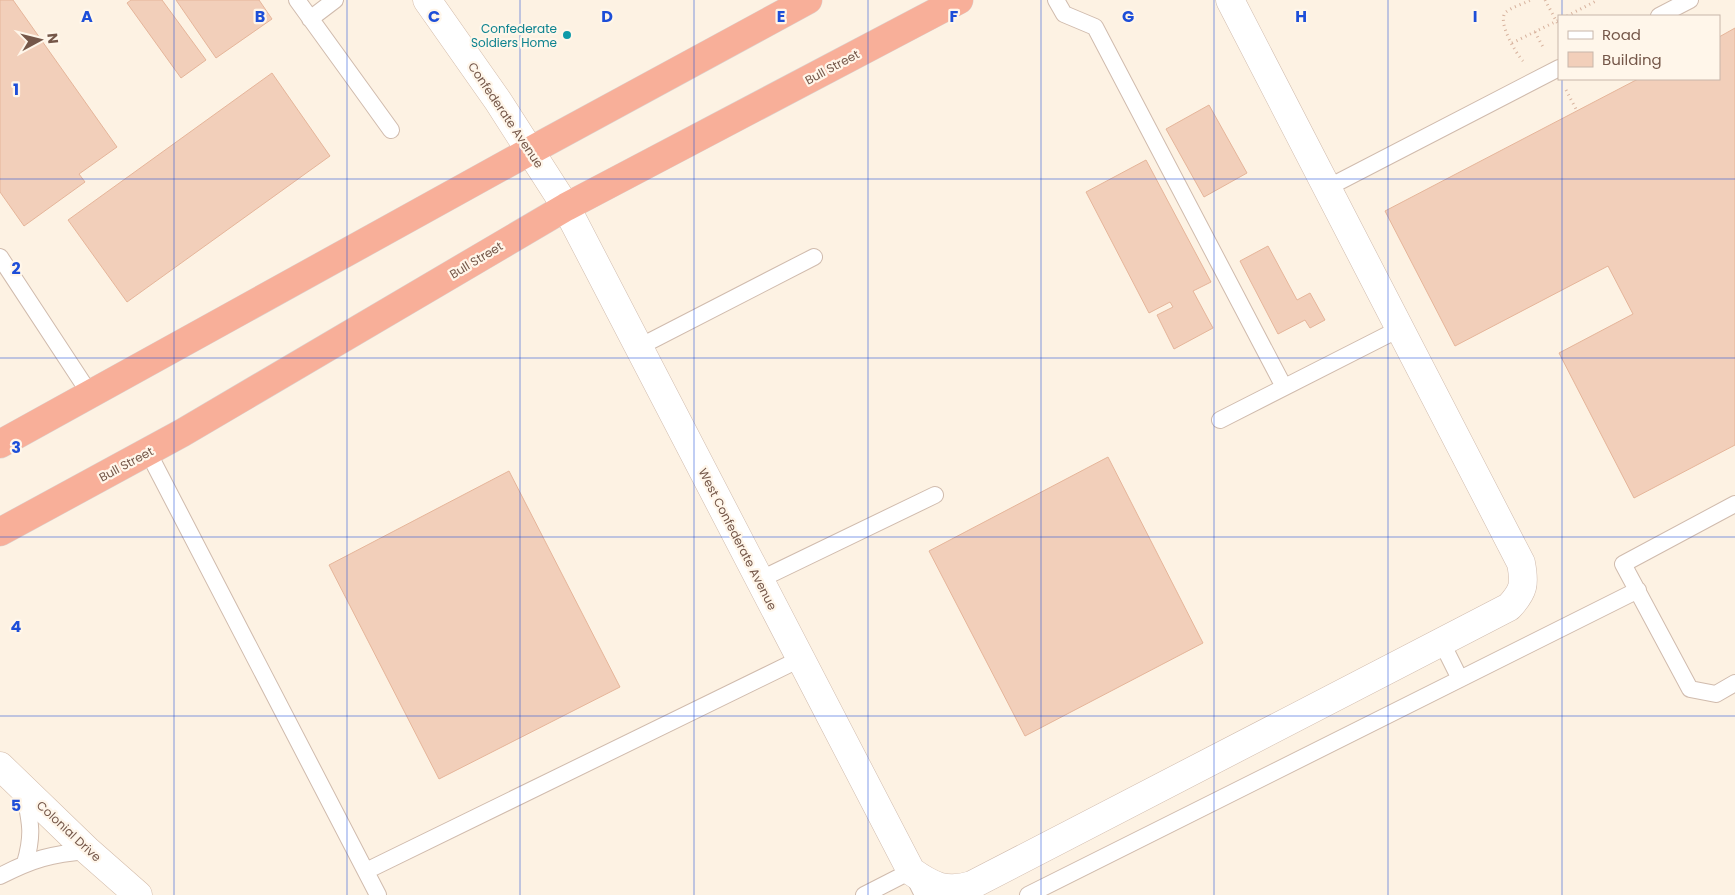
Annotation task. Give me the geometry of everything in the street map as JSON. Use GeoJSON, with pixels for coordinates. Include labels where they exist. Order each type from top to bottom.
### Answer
{"type":"FeatureCollection","features":[{"type":"Feature","properties":{"kind":"highway"},"geometry":{"type":"LineString","coordinates":[[0,444],[530,151],[808,0]]}},
{"type":"Feature","properties":{"kind":"highway","name":"Bull Street"},"geometry":{"type":"LineString","coordinates":[[0,532],[148,452],[566,207],[959,0]]}},
{"type":"Feature","properties":{"kind":"street","name":"Confederate Avenue"},"geometry":{"type":"LineString","coordinates":[[427,0],[498,102],[566,207]]}},
{"type":"Feature","properties":{"kind":"street"},"geometry":{"type":"LineString","coordinates":[[911,871],[935,886],[942,893],[972,885],[1508,607],[1519,596],[1524,580],[1520,563],[1230,0]]}},
{"type":"Feature","properties":{"kind":"street","name":"West Confederate Avenue"},"geometry":{"type":"LineString","coordinates":[[566,207],[911,871]]}},
{"type":"Feature","properties":{"kind":"street","name":"Colonial Drive"},"geometry":{"type":"LineString","coordinates":[[0,766],[88,851],[138,895]]}},
{"type":"Feature","properties":{"kind":"lane"},"geometry":{"type":"LineString","coordinates":[[297,0],[391,130]]}},
{"type":"Feature","properties":{"kind":"lane"},"geometry":{"type":"LineString","coordinates":[[310,19],[335,0]]}},
{"type":"Feature","properties":{"kind":"lane"},"geometry":{"type":"LineString","coordinates":[[1056,0],[1064,14],[1095,26],[1284,387]]}},
{"type":"Feature","properties":{"kind":"lane"},"geometry":{"type":"LineString","coordinates":[[1661,15],[1690,0]]}},
{"type":"Feature","properties":{"kind":"lane"},"geometry":{"type":"LineString","coordinates":[[1327,188],[1558,69]]}},
{"type":"Feature","properties":{"kind":"lane"},"geometry":{"type":"LineString","coordinates":[[0,257],[90,394]]}},
{"type":"Feature","properties":{"kind":"lane"},"geometry":{"type":"LineString","coordinates":[[638,347],[814,257]]}},
{"type":"Feature","properties":{"kind":"lane"},"geometry":{"type":"LineString","coordinates":[[1220,420],[1400,329]]}},
{"type":"Feature","properties":{"kind":"lane"},"geometry":{"type":"LineString","coordinates":[[148,452],[378,895]]}},
{"type":"Feature","properties":{"kind":"lane"},"geometry":{"type":"LineString","coordinates":[[759,580],[935,495]]}},
{"type":"Feature","properties":{"kind":"lane"},"geometry":{"type":"LineString","coordinates":[[1735,504],[1623,564],[1690,689],[1716,694],[1735,683]]}},
{"type":"Feature","properties":{"kind":"lane"},"geometry":{"type":"LineString","coordinates":[[1028,895],[1638,590]]}},
{"type":"Feature","properties":{"kind":"lane"},"geometry":{"type":"LineString","coordinates":[[1441,642],[1460,679]]}},
{"type":"Feature","properties":{"kind":"lane"},"geometry":{"type":"LineString","coordinates":[[366,871],[800,659]]}},
{"type":"Feature","properties":{"kind":"lane"},"geometry":{"type":"LineString","coordinates":[[23,788],[31,833],[25,863]]}},
{"type":"Feature","properties":{"kind":"lane"},"geometry":{"type":"LineString","coordinates":[[0,876],[44,856],[88,851]]}},
{"type":"Feature","properties":{"kind":"lane"},"geometry":{"type":"LineString","coordinates":[[864,895],[911,871]]}},
{"type":"Feature","properties":{"kind":"path"},"geometry":{"type":"LineString","coordinates":[[1522,62],[1503,26],[1502,17],[1506,12],[1522,2],[1531,0]]}},
{"type":"Feature","properties":{"kind":"path"},"geometry":{"type":"LineString","coordinates":[[1512,43],[1558,22],[1546,0]]}},
{"type":"Feature","properties":{"kind":"path"},"geometry":{"type":"LineString","coordinates":[[1569,15],[1598,0]]}},
{"type":"Feature","properties":{"kind":"path"},"geometry":{"type":"LineString","coordinates":[[1564,87],[1577,111]]}},
{"type":"Feature","properties":{"kind":"building"},"geometry":{"type":"Polygon","coordinates":[[[0,0],[13,0],[117,147],[79,174],[85,182],[24,226],[0,192],[0,0]]]}},
{"type":"Feature","properties":{"kind":"building"},"geometry":{"type":"Polygon","coordinates":[[[131,0],[162,0],[206,60],[181,78],[127,3],[131,0]]]}},
{"type":"Feature","properties":{"kind":"building"},"geometry":{"type":"Polygon","coordinates":[[[176,0],[259,0],[272,19],[216,58],[176,0]]]}},
{"type":"Feature","properties":{"kind":"building"},"geometry":{"type":"Polygon","coordinates":[[[1735,28],[1735,445],[1634,498],[1559,353],[1633,314],[1608,266],[1455,346],[1385,211],[1636,80],[1720,80],[1720,36],[1735,28]]]}},
{"type":"Feature","properties":{"kind":"building"},"geometry":{"type":"Polygon","coordinates":[[[272,73],[330,156],[127,302],[68,220],[272,73]]]}},
{"type":"Feature","properties":{"kind":"building"},"geometry":{"type":"Polygon","coordinates":[[[1209,105],[1247,173],[1204,197],[1166,129],[1209,105]]]}},
{"type":"Feature","properties":{"kind":"building"},"geometry":{"type":"Polygon","coordinates":[[[1146,160],[1211,282],[1193,291],[1213,328],[1174,349],[1157,315],[1173,307],[1170,302],[1149,313],[1086,192],[1146,160]]]}},
{"type":"Feature","properties":{"kind":"building"},"geometry":{"type":"Polygon","coordinates":[[[1268,246],[1297,300],[1310,293],[1325,320],[1310,328],[1305,320],[1278,334],[1240,261],[1268,246]]]}},
{"type":"Feature","properties":{"kind":"building"},"geometry":{"type":"Polygon","coordinates":[[[1108,457],[1203,643],[1025,736],[929,551],[1108,457]]]}},
{"type":"Feature","properties":{"kind":"building"},"geometry":{"type":"Polygon","coordinates":[[[509,471],[620,687],[439,779],[329,565],[509,471]]]}},
{"type":"Feature","properties":{"kind":"place","name":"Confederate Soldiers Home"},"geometry":{"type":"Point","coordinates":[567,35]}}]}
